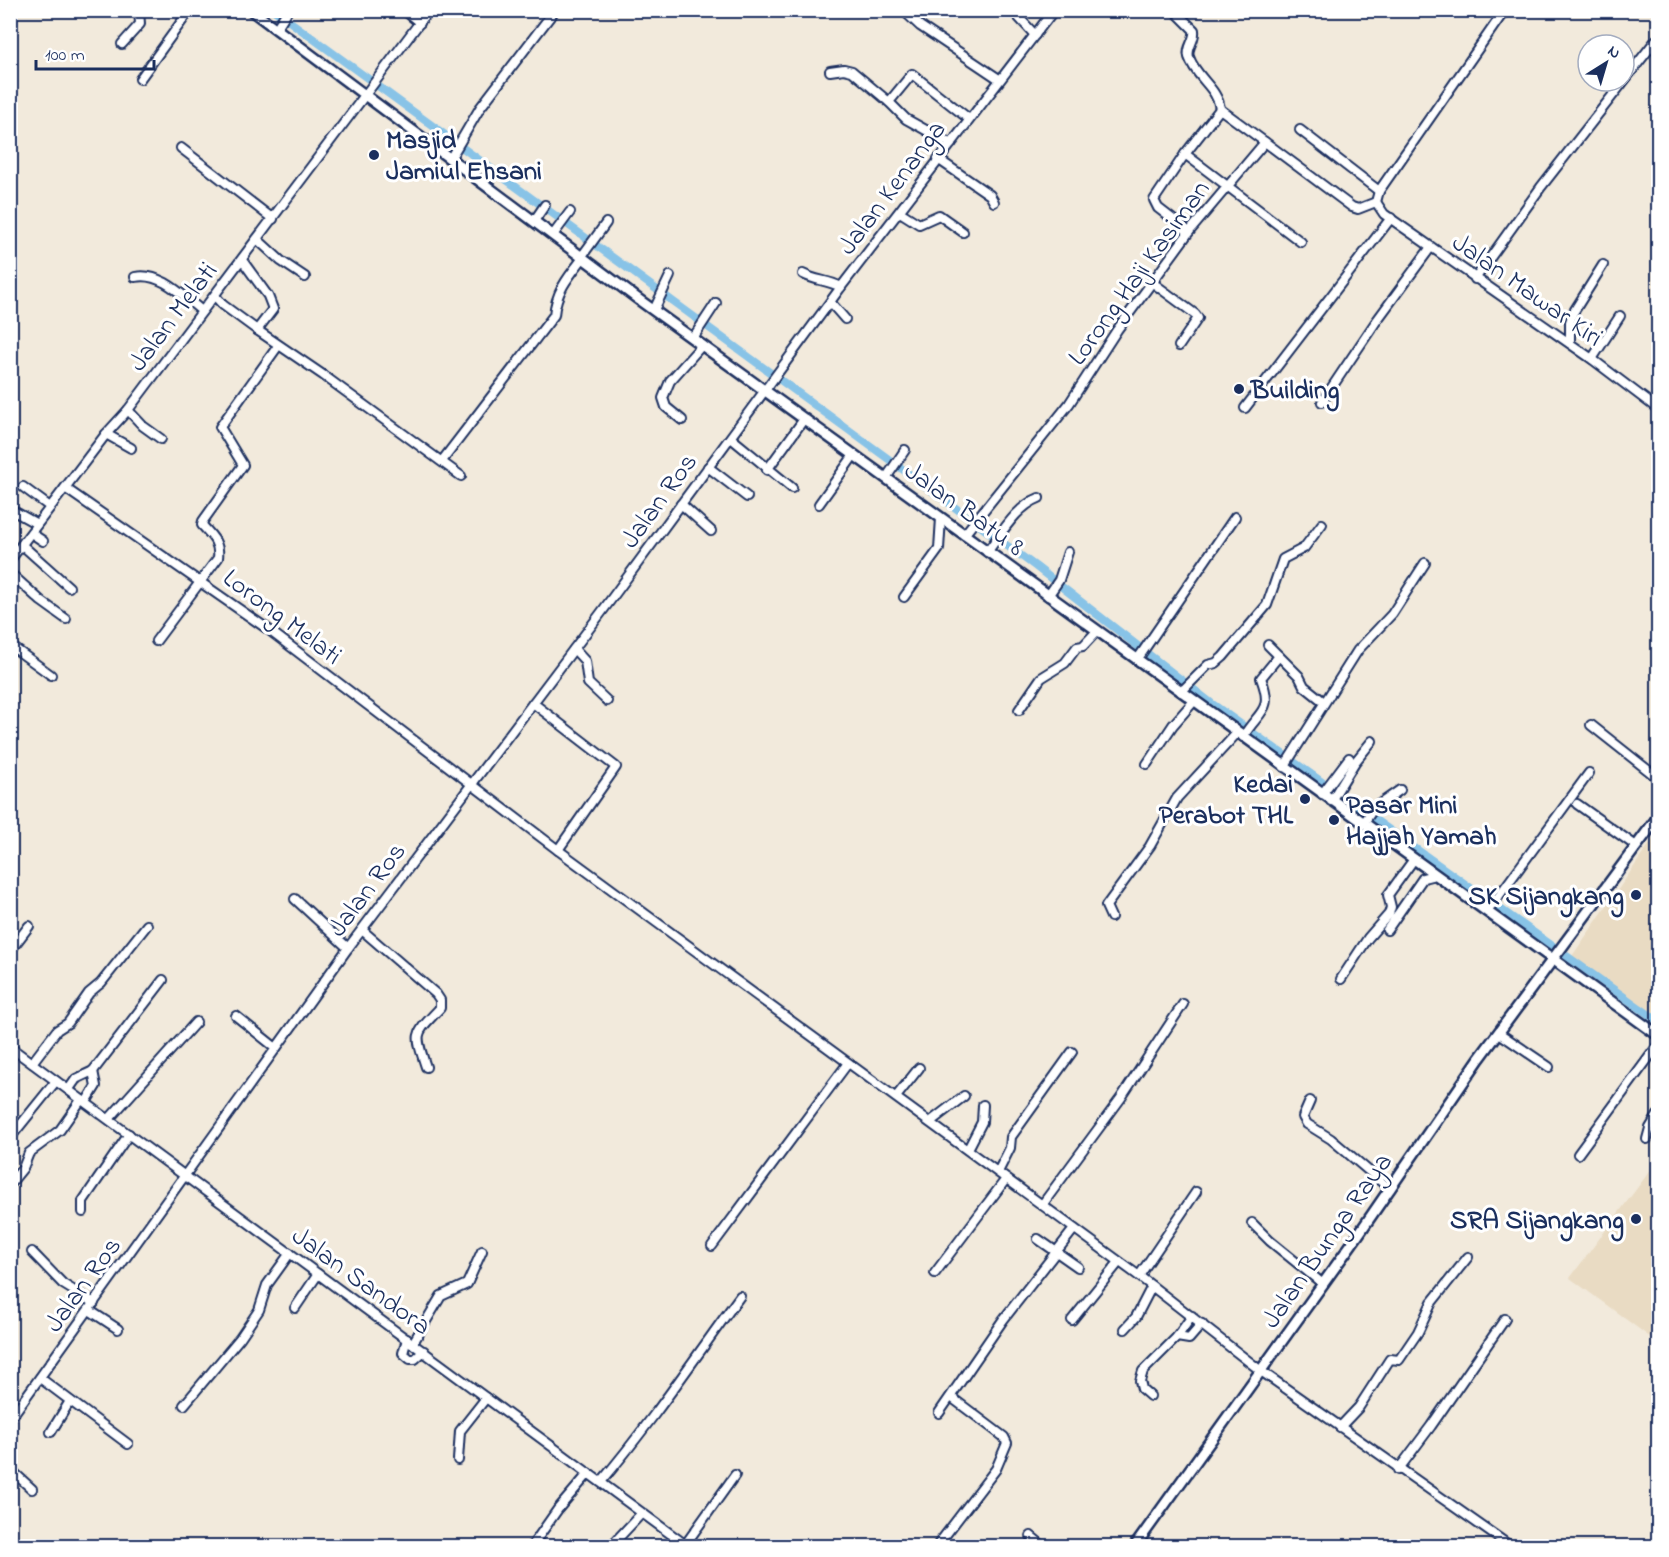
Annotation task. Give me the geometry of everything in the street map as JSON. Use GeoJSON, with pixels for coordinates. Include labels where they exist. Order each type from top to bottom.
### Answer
{"type":"FeatureCollection","features":[{"type":"Feature","properties":{"kind":"street"},"geometry":{"type":"LineString","coordinates":[[122,44],[140,24],[140,10]]}},
{"type":"Feature","properties":{"kind":"street"},"geometry":{"type":"LineString","coordinates":[[140,79],[190,10]]}},
{"type":"Feature","properties":{"kind":"street","name":"Jalan Batu 8"},"geometry":{"type":"LineString","coordinates":[[251,10],[368,93],[450,159],[534,221],[556,232],[583,257],[656,306],[695,335],[702,345],[767,388],[854,456],[889,475],[941,518],[967,531],[991,548],[1048,596],[1139,657],[1194,701],[1286,765],[1367,817],[1435,875],[1555,957],[1659,1035]]}},
{"type":"Feature","properties":{"kind":"street"},"geometry":{"type":"LineString","coordinates":[[276,29],[288,10]]}},
{"type":"Feature","properties":{"kind":"street"},"geometry":{"type":"LineString","coordinates":[[404,10],[420,23]]}},
{"type":"Feature","properties":{"kind":"street","name":"Jalan Melati"},"geometry":{"type":"LineString","coordinates":[[10,560],[215,296],[429,10]]}},
{"type":"Feature","properties":{"kind":"street"},"geometry":{"type":"LineString","coordinates":[[450,159],[480,108],[555,10]]}},
{"type":"Feature","properties":{"kind":"street"},"geometry":{"type":"LineString","coordinates":[[903,10],[920,26],[999,79]]}},
{"type":"Feature","properties":{"kind":"street"},"geometry":{"type":"LineString","coordinates":[[1012,10],[1035,35]]}},
{"type":"Feature","properties":{"kind":"street","name":"Jalan Kenanga"},"geometry":{"type":"LineString","coordinates":[[767,388],[938,159],[1054,10]]}},
{"type":"Feature","properties":{"kind":"street"},"geometry":{"type":"LineString","coordinates":[[1174,10],[1194,30],[1193,41],[1187,52],[1197,74],[1219,98],[1220,109],[1185,154],[1154,200],[1158,208],[1189,232]]}},
{"type":"Feature","properties":{"kind":"street"},"geometry":{"type":"LineString","coordinates":[[1220,109],[1352,207],[1358,209],[1376,202],[1378,191],[1474,51],[1505,10]]}},
{"type":"Feature","properties":{"kind":"street"},"geometry":{"type":"LineString","coordinates":[[1475,279],[1541,187],[1656,40]]}},
{"type":"Feature","properties":{"kind":"street"},"geometry":{"type":"LineString","coordinates":[[830,71],[844,69],[852,71],[906,119],[951,144]]}},
{"type":"Feature","properties":{"kind":"street"},"geometry":{"type":"LineString","coordinates":[[889,102],[912,74],[969,119]]}},
{"type":"Feature","properties":{"kind":"street"},"geometry":{"type":"LineString","coordinates":[[1300,130],[1378,191]]}},
{"type":"Feature","properties":{"kind":"street","name":"Lorong Haji Kasiman"},"geometry":{"type":"LineString","coordinates":[[967,531],[1069,404],[1117,330],[1189,232],[1226,185],[1265,142]]}},
{"type":"Feature","properties":{"kind":"street"},"geometry":{"type":"LineString","coordinates":[[181,148],[273,219]]}},
{"type":"Feature","properties":{"kind":"street"},"geometry":{"type":"LineString","coordinates":[[1185,154],[1300,242]]}},
{"type":"Feature","properties":{"kind":"street"},"geometry":{"type":"LineString","coordinates":[[938,159],[990,195],[994,202]]}},
{"type":"Feature","properties":{"kind":"street","name":"Jalan Mawar Kiri"},"geometry":{"type":"LineString","coordinates":[[1376,202],[1391,219],[1570,343],[1659,409]]}},
{"type":"Feature","properties":{"kind":"street"},"geometry":{"type":"LineString","coordinates":[[534,221],[543,208]]}},
{"type":"Feature","properties":{"kind":"street"},"geometry":{"type":"LineString","coordinates":[[556,232],[570,212]]}},
{"type":"Feature","properties":{"kind":"street"},"geometry":{"type":"LineString","coordinates":[[900,212],[919,224],[939,215],[963,232]]}},
{"type":"Feature","properties":{"kind":"street"},"geometry":{"type":"LineString","coordinates":[[1245,408],[1391,219]]}},
{"type":"Feature","properties":{"kind":"street"},"geometry":{"type":"LineString","coordinates":[[442,461],[554,315],[555,300],[560,289],[606,223]]}},
{"type":"Feature","properties":{"kind":"street"},"geometry":{"type":"LineString","coordinates":[[257,239],[281,261],[305,277]]}},
{"type":"Feature","properties":{"kind":"street"},"geometry":{"type":"LineString","coordinates":[[1322,402],[1375,323],[1431,248]]}},
{"type":"Feature","properties":{"kind":"street"},"geometry":{"type":"LineString","coordinates":[[242,260],[272,304],[273,313],[257,330]]}},
{"type":"Feature","properties":{"kind":"street"},"geometry":{"type":"LineString","coordinates":[[1570,343],[1570,322],[1603,265]]}},
{"type":"Feature","properties":{"kind":"street"},"geometry":{"type":"LineString","coordinates":[[803,274],[812,279],[829,280],[841,287]]}},
{"type":"Feature","properties":{"kind":"street"},"geometry":{"type":"LineString","coordinates":[[135,278],[148,275],[160,280],[202,311]]}},
{"type":"Feature","properties":{"kind":"street"},"geometry":{"type":"LineString","coordinates":[[656,306],[670,276]]}},
{"type":"Feature","properties":{"kind":"street"},"geometry":{"type":"LineString","coordinates":[[1153,282],[1198,318],[1179,346]]}},
{"type":"Feature","properties":{"kind":"street"},"geometry":{"type":"LineString","coordinates":[[215,296],[223,306],[278,346],[324,375],[461,476]]}},
{"type":"Feature","properties":{"kind":"street"},"geometry":{"type":"LineString","coordinates":[[695,335],[716,303]]}},
{"type":"Feature","properties":{"kind":"street"},"geometry":{"type":"LineString","coordinates":[[831,303],[845,319]]}},
{"type":"Feature","properties":{"kind":"street"},"geometry":{"type":"LineString","coordinates":[[1592,359],[1620,316]]}},
{"type":"Feature","properties":{"kind":"street"},"geometry":{"type":"LineString","coordinates":[[682,420],[666,407],[663,398],[670,381],[702,345]]}},
{"type":"Feature","properties":{"kind":"street"},"geometry":{"type":"LineString","coordinates":[[156,641],[218,558],[219,548],[214,538],[202,525],[243,465],[220,427],[278,346]]}},
{"type":"Feature","properties":{"kind":"street","name":"Jalan Ros"},"geometry":{"type":"LineString","coordinates":[[10,1419],[348,948],[574,649],[767,388]]}},
{"type":"Feature","properties":{"kind":"street"},"geometry":{"type":"LineString","coordinates":[[128,410],[142,426],[161,439]]}},
{"type":"Feature","properties":{"kind":"street"},"geometry":{"type":"LineString","coordinates":[[767,470],[804,419]]}},
{"type":"Feature","properties":{"kind":"street"},"geometry":{"type":"LineString","coordinates":[[106,434],[131,448]]}},
{"type":"Feature","properties":{"kind":"street"},"geometry":{"type":"LineString","coordinates":[[731,438],[767,470],[792,488]]}},
{"type":"Feature","properties":{"kind":"street"},"geometry":{"type":"LineString","coordinates":[[889,475],[905,450]]}},
{"type":"Feature","properties":{"kind":"street"},"geometry":{"type":"LineString","coordinates":[[819,504],[854,456]]}},
{"type":"Feature","properties":{"kind":"street"},"geometry":{"type":"LineString","coordinates":[[708,467],[747,497]]}},
{"type":"Feature","properties":{"kind":"street"},"geometry":{"type":"LineString","coordinates":[[23,487],[50,507]]}},
{"type":"Feature","properties":{"kind":"street","name":"Lorong Melati"},"geometry":{"type":"LineString","coordinates":[[65,488],[200,580],[558,849],[1139,1276],[1261,1371],[1398,1470],[1510,1546]]}},
{"type":"Feature","properties":{"kind":"street"},"geometry":{"type":"LineString","coordinates":[[991,548],[1028,502],[1039,498]]}},
{"type":"Feature","properties":{"kind":"street"},"geometry":{"type":"LineString","coordinates":[[681,504],[711,531]]}},
{"type":"Feature","properties":{"kind":"street"},"geometry":{"type":"LineString","coordinates":[[10,509],[37,524]]}},
{"type":"Feature","properties":{"kind":"street"},"geometry":{"type":"LineString","coordinates":[[1139,657],[1235,517]]}},
{"type":"Feature","properties":{"kind":"street"},"geometry":{"type":"LineString","coordinates":[[904,597],[939,549],[941,518]]}},
{"type":"Feature","properties":{"kind":"street"},"geometry":{"type":"LineString","coordinates":[[1183,691],[1208,665],[1216,663],[1223,657],[1267,605],[1283,558],[1304,548],[1322,524]]}},
{"type":"Feature","properties":{"kind":"street"},"geometry":{"type":"LineString","coordinates":[[31,533],[43,541]]}},
{"type":"Feature","properties":{"kind":"street"},"geometry":{"type":"LineString","coordinates":[[22,544],[69,587]]}},
{"type":"Feature","properties":{"kind":"street"},"geometry":{"type":"LineString","coordinates":[[1048,596],[1057,584],[1068,552]]}},
{"type":"Feature","properties":{"kind":"street"},"geometry":{"type":"LineString","coordinates":[[1286,765],[1358,650],[1392,614],[1425,563]]}},
{"type":"Feature","properties":{"kind":"street"},"geometry":{"type":"LineString","coordinates":[[10,573],[41,601],[66,619]]}},
{"type":"Feature","properties":{"kind":"street"},"geometry":{"type":"LineString","coordinates":[[1019,710],[1041,678],[1065,663],[1077,647],[1083,646],[1097,631]]}},
{"type":"Feature","properties":{"kind":"street"},"geometry":{"type":"LineString","coordinates":[[10,645],[51,675]]}},
{"type":"Feature","properties":{"kind":"street"},"geometry":{"type":"LineString","coordinates":[[1268,645],[1299,676],[1304,686],[1324,702]]}},
{"type":"Feature","properties":{"kind":"street"},"geometry":{"type":"LineString","coordinates":[[574,649],[585,661],[588,683],[607,701]]}},
{"type":"Feature","properties":{"kind":"street"},"geometry":{"type":"LineString","coordinates":[[1111,916],[1106,906],[1150,846],[1171,807],[1208,762],[1253,724],[1266,707],[1267,695],[1261,678],[1279,656]]}},
{"type":"Feature","properties":{"kind":"street"},"geometry":{"type":"LineString","coordinates":[[1147,764],[1173,725],[1194,701]]}},
{"type":"Feature","properties":{"kind":"street"},"geometry":{"type":"LineString","coordinates":[[533,703],[616,767],[558,849]]}},
{"type":"Feature","properties":{"kind":"street"},"geometry":{"type":"LineString","coordinates":[[1591,725],[1659,778]]}},
{"type":"Feature","properties":{"kind":"street"},"geometry":{"type":"LineString","coordinates":[[1326,789],[1349,758],[1372,741]]}},
{"type":"Feature","properties":{"kind":"street"},"geometry":{"type":"LineString","coordinates":[[1334,795],[1349,758]]}},
{"type":"Feature","properties":{"kind":"street"},"geometry":{"type":"LineString","coordinates":[[1487,912],[1589,773]]}},
{"type":"Feature","properties":{"kind":"street"},"geometry":{"type":"LineString","coordinates":[[1367,817],[1400,790]]}},
{"type":"Feature","properties":{"kind":"street"},"geometry":{"type":"LineString","coordinates":[[1577,804],[1636,846]]}},
{"type":"Feature","properties":{"kind":"street","name":"Jalan Bunga Raya"},"geometry":{"type":"LineString","coordinates":[[1135,1546],[1499,1033],[1659,817]]}},
{"type":"Feature","properties":{"kind":"street"},"geometry":{"type":"LineString","coordinates":[[1341,980],[1368,938],[1389,914],[1392,907],[1388,895],[1414,859]]}},
{"type":"Feature","properties":{"kind":"street"},"geometry":{"type":"LineString","coordinates":[[1387,930],[1423,878],[1435,875]]}},
{"type":"Feature","properties":{"kind":"street"},"geometry":{"type":"LineString","coordinates":[[295,899],[348,948]]}},
{"type":"Feature","properties":{"kind":"street"},"geometry":{"type":"LineString","coordinates":[[32,1063],[57,1030],[68,1023],[89,993],[101,982],[147,925]]}},
{"type":"Feature","properties":{"kind":"street"},"geometry":{"type":"LineString","coordinates":[[10,951],[30,926]]}},
{"type":"Feature","properties":{"kind":"street"},"geometry":{"type":"LineString","coordinates":[[362,930],[440,1000],[440,1008],[418,1032],[417,1040],[426,1067]]}},
{"type":"Feature","properties":{"kind":"street"},"geometry":{"type":"LineString","coordinates":[[69,1089],[76,1079],[93,1071],[163,980]]}},
{"type":"Feature","properties":{"kind":"street"},"geometry":{"type":"LineString","coordinates":[[1042,1205],[1121,1098],[1183,1004]]}},
{"type":"Feature","properties":{"kind":"street"},"geometry":{"type":"LineString","coordinates":[[236,1016],[276,1048]]}},
{"type":"Feature","properties":{"kind":"street"},"geometry":{"type":"LineString","coordinates":[[109,1119],[196,1022]]}},
{"type":"Feature","properties":{"kind":"street"},"geometry":{"type":"LineString","coordinates":[[1499,1033],[1549,1067]]}},
{"type":"Feature","properties":{"kind":"street"},"geometry":{"type":"LineString","coordinates":[[1578,1154],[1659,1045]]}},
{"type":"Feature","properties":{"kind":"street","name":"Jalan Sandora"},"geometry":{"type":"LineString","coordinates":[[10,1047],[686,1546]]}},
{"type":"Feature","properties":{"kind":"street"},"geometry":{"type":"LineString","coordinates":[[998,1172],[1010,1148],[1011,1137],[1072,1052]]}},
{"type":"Feature","properties":{"kind":"street"},"geometry":{"type":"LineString","coordinates":[[712,1246],[848,1063]]}},
{"type":"Feature","properties":{"kind":"street"},"geometry":{"type":"LineString","coordinates":[[896,1097],[919,1068]]}},
{"type":"Feature","properties":{"kind":"street"},"geometry":{"type":"LineString","coordinates":[[10,1184],[23,1168],[29,1153],[60,1130],[96,1086],[93,1071]]}},
{"type":"Feature","properties":{"kind":"street"},"geometry":{"type":"LineString","coordinates":[[10,1138],[56,1081]]}},
{"type":"Feature","properties":{"kind":"street"},"geometry":{"type":"LineString","coordinates":[[930,1122],[964,1096]]}},
{"type":"Feature","properties":{"kind":"street"},"geometry":{"type":"LineString","coordinates":[[1311,1101],[1303,1117],[1306,1124],[1331,1139],[1390,1189]]}},
{"type":"Feature","properties":{"kind":"street"},"geometry":{"type":"LineString","coordinates":[[968,1149],[982,1122],[983,1105]]}},
{"type":"Feature","properties":{"kind":"street"},"geometry":{"type":"LineString","coordinates":[[1647,1139],[1650,1128],[1659,1115]]}},
{"type":"Feature","properties":{"kind":"street"},"geometry":{"type":"LineString","coordinates":[[83,1212],[83,1201],[129,1134]]}},
{"type":"Feature","properties":{"kind":"street"},"geometry":{"type":"LineString","coordinates":[[935,1273],[1006,1179]]}},
{"type":"Feature","properties":{"kind":"street"},"geometry":{"type":"LineString","coordinates":[[1139,1276],[1196,1192]]}},
{"type":"Feature","properties":{"kind":"street"},"geometry":{"type":"LineString","coordinates":[[1252,1223],[1270,1241],[1323,1284]]}},
{"type":"Feature","properties":{"kind":"street"},"geometry":{"type":"LineString","coordinates":[[939,1413],[1004,1320],[1074,1229]]}},
{"type":"Feature","properties":{"kind":"street"},"geometry":{"type":"LineString","coordinates":[[1038,1239],[1078,1267]]}},
{"type":"Feature","properties":{"kind":"street"},"geometry":{"type":"LineString","coordinates":[[424,1351],[415,1359],[403,1353],[441,1296],[467,1284],[482,1251]]}},
{"type":"Feature","properties":{"kind":"street"},"geometry":{"type":"LineString","coordinates":[[32,1252],[63,1284],[118,1329]]}},
{"type":"Feature","properties":{"kind":"street"},"geometry":{"type":"LineString","coordinates":[[184,1405],[240,1338],[259,1310],[267,1285],[290,1253]]}},
{"type":"Feature","properties":{"kind":"street"},"geometry":{"type":"LineString","coordinates":[[1340,1427],[1359,1407],[1390,1359],[1399,1360],[1418,1332],[1432,1302],[1468,1257]]}},
{"type":"Feature","properties":{"kind":"street"},"geometry":{"type":"LineString","coordinates":[[1072,1320],[1119,1262]]}},
{"type":"Feature","properties":{"kind":"street"},"geometry":{"type":"LineString","coordinates":[[295,1308],[318,1274]]}},
{"type":"Feature","properties":{"kind":"street"},"geometry":{"type":"LineString","coordinates":[[1125,1329],[1136,1317],[1152,1286]]}},
{"type":"Feature","properties":{"kind":"street"},"geometry":{"type":"LineString","coordinates":[[601,1482],[645,1431],[677,1380],[740,1296]]}},
{"type":"Feature","properties":{"kind":"street"},"geometry":{"type":"LineString","coordinates":[[1150,1396],[1142,1389],[1140,1381],[1143,1371],[1177,1337],[1192,1316]]}},
{"type":"Feature","properties":{"kind":"street"},"geometry":{"type":"LineString","coordinates":[[1398,1470],[1505,1319]]}},
{"type":"Feature","properties":{"kind":"street"},"geometry":{"type":"LineString","coordinates":[[1177,1337],[1189,1339],[1202,1324]]}},
{"type":"Feature","properties":{"kind":"street"},"geometry":{"type":"LineString","coordinates":[[40,1378],[128,1444]]}},
{"type":"Feature","properties":{"kind":"street"},"geometry":{"type":"LineString","coordinates":[[937,1546],[996,1470],[1007,1443],[1004,1437],[951,1397]]}},
{"type":"Feature","properties":{"kind":"street"},"geometry":{"type":"LineString","coordinates":[[458,1460],[460,1431],[486,1398]]}},
{"type":"Feature","properties":{"kind":"street"},"geometry":{"type":"LineString","coordinates":[[51,1432],[70,1401]]}},
{"type":"Feature","properties":{"kind":"street"},"geometry":{"type":"LineString","coordinates":[[10,1469],[32,1489]]}},
{"type":"Feature","properties":{"kind":"street"},"geometry":{"type":"LineString","coordinates":[[532,1546],[558,1509],[588,1474]]}},
{"type":"Feature","properties":{"kind":"street"},"geometry":{"type":"LineString","coordinates":[[686,1546],[735,1476]]}},
{"type":"Feature","properties":{"kind":"street"},"geometry":{"type":"LineString","coordinates":[[611,1546],[641,1514]]}},
{"type":"Feature","properties":{"kind":"street"},"geometry":{"type":"LineString","coordinates":[[1031,1536],[1043,1546]]}},
{"type":"Feature","properties":{"kind":"street"},"geometry":{"type":"LineString","coordinates":[[668,1546],[677,1539]]}},
{"type":"Feature","properties":{"kind":"shaded area","name":"SK Sijangkang"},"geometry":{"type":"Polygon","coordinates":[[[1658,832],[1658,1020],[1570,959],[1658,832]]]}},
{"type":"Feature","properties":{"kind":"shaded area","name":"SRA Sijangkang"},"geometry":{"type":"Polygon","coordinates":[[[1658,1160],[1658,1343],[1570,1278],[1658,1160]]]}},
{"type":"Feature","properties":{"kind":"waterway"},"geometry":{"type":"LineString","coordinates":[[274,10],[1035,566],[1211,703],[1658,1021]]}},
{"type":"Feature","properties":{"kind":"place","name":"Masjid Jamiul Ehsani"},"geometry":{"type":"Point","coordinates":[374,155]}},
{"type":"Feature","properties":{"kind":"place","name":"Building"},"geometry":{"type":"Point","coordinates":[1239,389]}},
{"type":"Feature","properties":{"kind":"place","name":"Kedai Perabot THL"},"geometry":{"type":"Point","coordinates":[1305,799]}},
{"type":"Feature","properties":{"kind":"place","name":"Pasar Mini Hajjah Yamah"},"geometry":{"type":"Point","coordinates":[1334,820]}},
{"type":"Feature","properties":{"kind":"place","name":"SK Sijangkang"},"geometry":{"type":"Point","coordinates":[1636,895]}},
{"type":"Feature","properties":{"kind":"place","name":"SRA Sijangkang"},"geometry":{"type":"Point","coordinates":[1636,1219]}}]}
